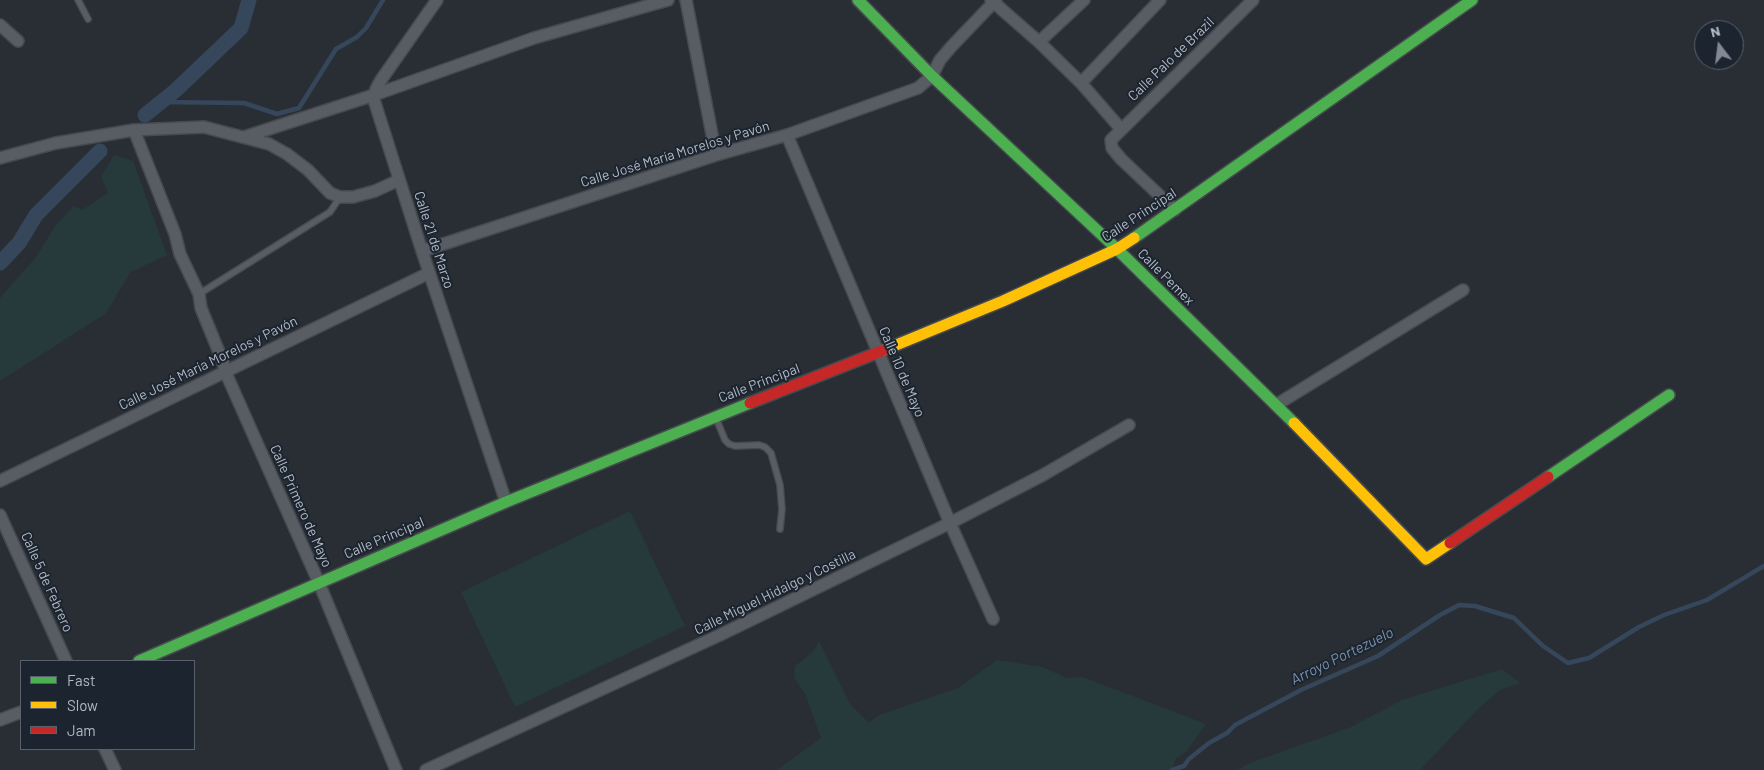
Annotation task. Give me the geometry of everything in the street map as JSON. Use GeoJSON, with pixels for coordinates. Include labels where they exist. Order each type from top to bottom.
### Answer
{"type":"FeatureCollection","features":[{"type":"Feature","properties":{"kind":"street"},"geometry":{"type":"LineString","coordinates":[[374,95],[381,80],[437,0]]}},
{"type":"Feature","properties":{"kind":"street"},"geometry":{"type":"LineString","coordinates":[[244,137],[374,95],[534,38],[668,0]]}},
{"type":"Feature","properties":{"kind":"street"},"geometry":{"type":"LineString","coordinates":[[686,0],[716,155]]}},
{"type":"Feature","properties":{"kind":"street","name":"Calle Pemex"},"geometry":{"type":"LineString","coordinates":[[858,0],[932,76],[1118,249],[1276,405],[1426,559],[1669,395]]}},
{"type":"Feature","properties":{"kind":"street"},"geometry":{"type":"LineString","coordinates":[[1039,42],[1084,0]]}},
{"type":"Feature","properties":{"kind":"street"},"geometry":{"type":"LineString","coordinates":[[1081,83],[1160,0]]}},
{"type":"Feature","properties":{"kind":"street","name":"Calle Principal"},"geometry":{"type":"LineString","coordinates":[[141,660],[506,502],[716,416],[878,353],[1003,301],[1118,249],[1472,0]]}},
{"type":"Feature","properties":{"kind":"street"},"geometry":{"type":"LineString","coordinates":[[932,76],[940,60],[993,1],[1081,83],[1121,129]]}},
{"type":"Feature","properties":{"kind":"street","name":"Calle Palo de Brazil"},"geometry":{"type":"LineString","coordinates":[[1175,210],[1121,159],[1112,148],[1111,140],[1249,2]]}},
{"type":"Feature","properties":{"kind":"street"},"geometry":{"type":"LineString","coordinates":[[0,25],[18,41]]}},
{"type":"Feature","properties":{"kind":"street","name":"Calle José María Morelos y Pavón"},"geometry":{"type":"LineString","coordinates":[[422,251],[716,155],[787,135],[918,88],[932,76]]}},
{"type":"Feature","properties":{"kind":"street","name":"Calle 21 de Marzo"},"geometry":{"type":"LineString","coordinates":[[374,95],[375,106],[422,251],[506,502]]}},
{"type":"Feature","properties":{"kind":"street"},"geometry":{"type":"LineString","coordinates":[[0,158],[56,143],[134,130],[204,127],[268,144],[288,154],[308,170],[330,193],[340,197],[352,197],[367,193],[399,180]]}},
{"type":"Feature","properties":{"kind":"street","name":"Calle Primero de Mayo"},"geometry":{"type":"LineString","coordinates":[[134,130],[175,234],[180,254],[199,294],[201,308],[225,371],[319,583],[396,770]]}},
{"type":"Feature","properties":{"kind":"street","name":"Calle 10 de Mayo"},"geometry":{"type":"LineString","coordinates":[[787,135],[950,523],[993,619]]}},
{"type":"Feature","properties":{"kind":"street","name":"Calle José María Morelos y Pavón"},"geometry":{"type":"LineString","coordinates":[[0,481],[430,273]]}},
{"type":"Feature","properties":{"kind":"street"},"geometry":{"type":"LineString","coordinates":[[1276,405],[1463,290]]}},
{"type":"Feature","properties":{"kind":"street","name":"Calle Miguel Hidalgo y Costilla"},"geometry":{"type":"LineString","coordinates":[[426,770],[720,635],[950,523],[1043,475],[1129,425]]}},
{"type":"Feature","properties":{"kind":"street","name":"Calle 5 de Febrero"},"geometry":{"type":"LineString","coordinates":[[0,515],[66,660]]}},
{"type":"Feature","properties":{"kind":"street"},"geometry":{"type":"LineString","coordinates":[[0,720],[20,712]]}},
{"type":"Feature","properties":{"kind":"street"},"geometry":{"type":"LineString","coordinates":[[105,750],[115,770]]}},
{"type":"Feature","properties":{"kind":"lane"},"geometry":{"type":"LineString","coordinates":[[78,0],[88,19]]}},
{"type":"Feature","properties":{"kind":"lane"},"geometry":{"type":"LineString","coordinates":[[199,294],[330,212],[340,197]]}},
{"type":"Feature","properties":{"kind":"lane"},"geometry":{"type":"LineString","coordinates":[[716,416],[725,440],[729,444],[735,446],[759,445],[765,447],[771,453],[780,485],[782,509],[780,529]]}},
{"type":"Feature","properties":{"kind":"shaded area"},"geometry":{"type":"Polygon","coordinates":[[[114,155],[133,161],[167,255],[131,272],[105,314],[0,381],[0,298],[36,257],[56,225],[74,206],[82,210],[108,193],[101,177],[114,155]]]}},
{"type":"Feature","properties":{"kind":"shaded area"},"geometry":{"type":"Polygon","coordinates":[[[630,511],[685,626],[515,707],[461,592],[630,511]]]}},
{"type":"Feature","properties":{"kind":"shaded area"},"geometry":{"type":"Polygon","coordinates":[[[819,641],[850,704],[869,723],[879,715],[958,688],[997,660],[1043,667],[1066,678],[1083,677],[1206,724],[1186,752],[1176,758],[1172,770],[777,770],[821,738],[806,696],[794,677],[795,666],[814,651],[819,641]]]}},
{"type":"Feature","properties":{"kind":"shaded area"},"geometry":{"type":"Polygon","coordinates":[[[1502,669],[1520,683],[1500,690],[1477,710],[1420,770],[1237,770],[1250,763],[1351,727],[1402,700],[1502,669]]]}},
{"type":"Feature","properties":{"kind":"waterway"},"geometry":{"type":"LineString","coordinates":[[145,115],[176,90],[241,28],[249,0]]}},
{"type":"Feature","properties":{"kind":"waterway"},"geometry":{"type":"LineString","coordinates":[[159,102],[244,103],[277,114],[299,108],[336,49],[357,37],[366,28],[383,0]]}},
{"type":"Feature","properties":{"kind":"waterway"},"geometry":{"type":"LineString","coordinates":[[0,263],[19,243],[36,215],[100,151]]}},
{"type":"Feature","properties":{"kind":"waterway","name":"Arroyo Portezuelo"},"geometry":{"type":"LineString","coordinates":[[1172,770],[1184,766],[1189,759],[1209,743],[1227,733],[1235,725],[1301,690],[1378,656],[1440,615],[1459,605],[1475,606],[1514,618],[1543,646],[1568,663],[1589,658],[1639,627],[1664,615],[1707,600],[1764,566]]}},
{"type":"Feature","properties":{"kind":"traffic: fast"},"geometry":{"type":"LineString","coordinates":[[858,0],[932,76],[1117,249],[1294,423]]}},
{"type":"Feature","properties":{"kind":"traffic: fast"},"geometry":{"type":"LineString","coordinates":[[1134,238],[1472,0]]}},
{"type":"Feature","properties":{"kind":"traffic: fast"},"geometry":{"type":"LineString","coordinates":[[1548,477],[1669,395]]}},
{"type":"Feature","properties":{"kind":"traffic: fast"},"geometry":{"type":"LineString","coordinates":[[141,660],[506,502],[750,403]]}},
{"type":"Feature","properties":{"kind":"traffic: slow"},"geometry":{"type":"LineString","coordinates":[[884,350],[1003,301],[1117,249],[1134,238]]}},
{"type":"Feature","properties":{"kind":"traffic: slow"},"geometry":{"type":"LineString","coordinates":[[1294,423],[1426,559],[1450,543]]}},
{"type":"Feature","properties":{"kind":"traffic: jam"},"geometry":{"type":"LineString","coordinates":[[750,403],[884,350]]}},
{"type":"Feature","properties":{"kind":"traffic: jam"},"geometry":{"type":"LineString","coordinates":[[1450,543],[1548,477]]}}]}
